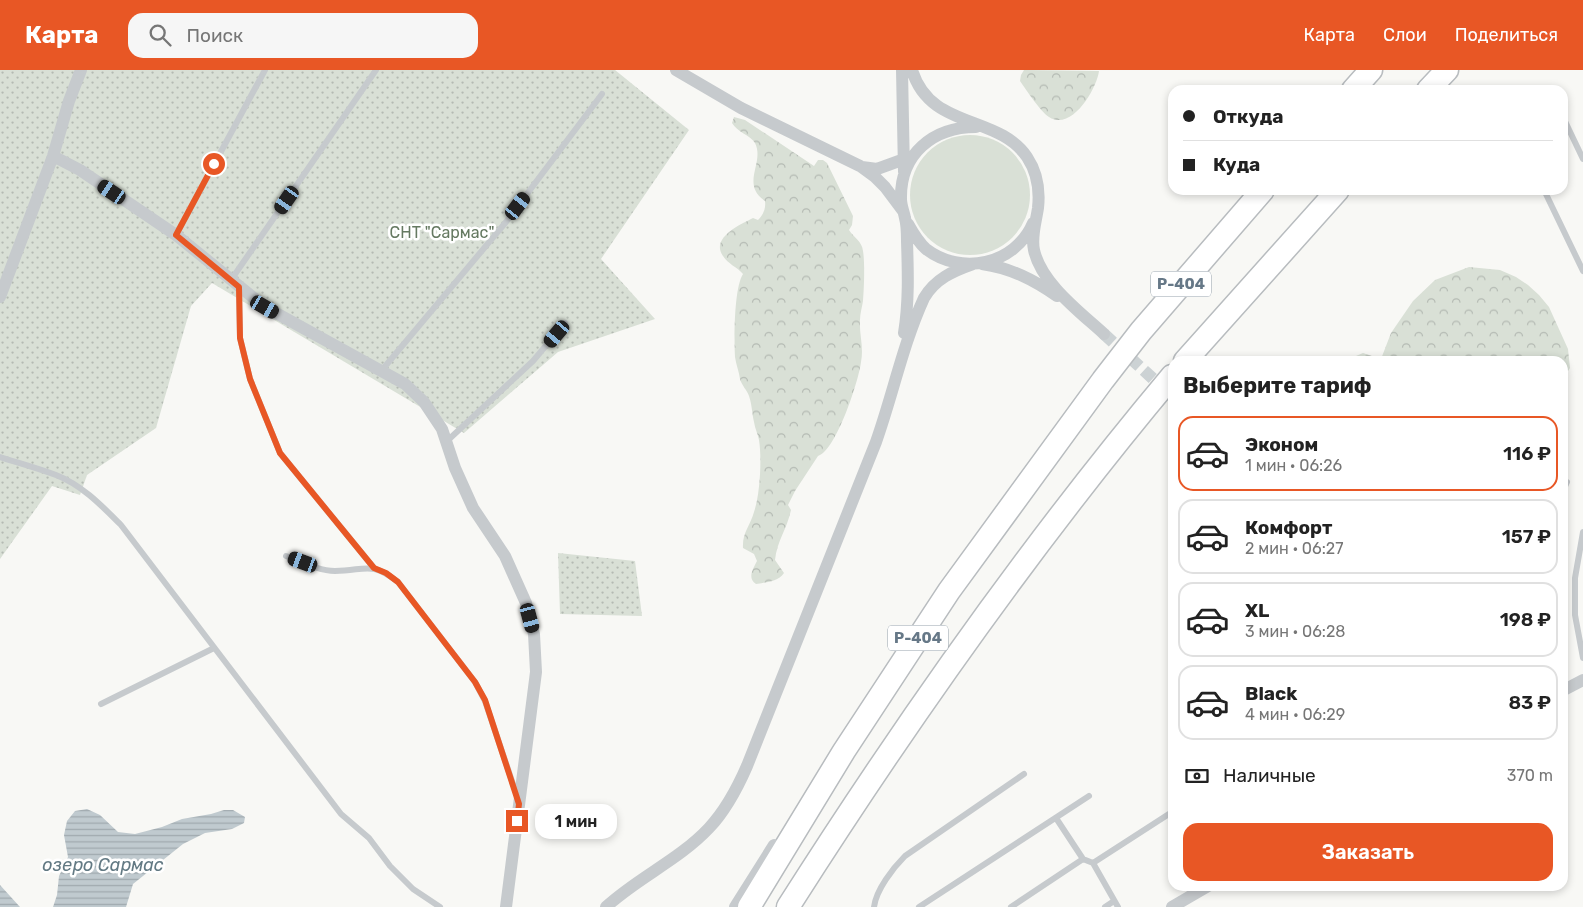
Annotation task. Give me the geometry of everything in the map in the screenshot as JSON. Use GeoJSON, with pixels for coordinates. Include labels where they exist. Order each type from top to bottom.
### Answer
{"type":"FeatureCollection","features":[{"type":"Feature","properties":{"kind":"highway"},"geometry":{"type":"LineString","coordinates":[[1358,85],[1371,70]]}},
{"type":"Feature","properties":{"kind":"highway"},"geometry":{"type":"LineString","coordinates":[[1433,85],[1447,70]]}},
{"type":"Feature","properties":{"kind":"highway","name":"Р-404"},"geometry":{"type":"LineString","coordinates":[[749,907],[844,751],[949,591],[1102,380],[1259,195]]}},
{"type":"Feature","properties":{"kind":"highway","name":"Р-404"},"geometry":{"type":"LineString","coordinates":[[1189,356],[1334,195]]}},
{"type":"Feature","properties":{"kind":"highway","name":"Р-404"},"geometry":{"type":"LineString","coordinates":[[788,907],[876,773],[992,605],[1069,503],[1168,381]]}},
{"type":"Feature","properties":{"kind":"street"},"geometry":{"type":"LineString","coordinates":[[0,297],[53,156],[81,70]]}},
{"type":"Feature","properties":{"kind":"street"},"geometry":{"type":"LineString","coordinates":[[676,70],[741,108],[860,166],[869,169],[877,168],[904,160],[917,152]]}},
{"type":"Feature","properties":{"kind":"street"},"geometry":{"type":"LineString","coordinates":[[900,364],[907,316],[908,288],[904,215],[901,201],[904,175],[902,70]]}},
{"type":"Feature","properties":{"kind":"street"},"geometry":{"type":"LineString","coordinates":[[912,70],[920,88],[928,98],[963,120],[1004,136],[1015,144],[1029,161],[1038,188],[1038,209],[1033,238],[1037,260],[1043,273],[1076,309],[1104,334]]}},
{"type":"Feature","properties":{"kind":"street"},"geometry":{"type":"LineString","coordinates":[[904,175],[909,162],[917,152],[938,134],[962,127],[977,127],[991,130]]}},
{"type":"Feature","properties":{"kind":"street"},"geometry":{"type":"LineString","coordinates":[[53,156],[80,170],[176,235],[265,307],[405,384],[424,402],[442,429],[455,468],[473,508],[505,556],[526,603],[534,634],[536,672],[506,907]]}},
{"type":"Feature","properties":{"kind":"street"},"geometry":{"type":"LineString","coordinates":[[860,166],[885,187],[904,215],[915,237],[935,255],[958,263],[991,265],[1019,273],[1033,280],[1076,309]]}},
{"type":"Feature","properties":{"kind":"street"},"geometry":{"type":"LineString","coordinates":[[606,907],[695,841],[721,815],[730,802],[747,766],[876,442],[917,312],[928,291],[946,276],[976,264],[995,260],[1014,248],[1032,226],[1038,209]]}},
{"type":"Feature","properties":{"kind":"street"},"geometry":{"type":"LineString","coordinates":[[1568,688],[1583,680]]}},
{"type":"Feature","properties":{"kind":"street"},"geometry":{"type":"LineString","coordinates":[[735,907],[802,802],[844,751]]}},
{"type":"Feature","properties":{"kind":"street"},"geometry":{"type":"LineString","coordinates":[[800,907],[849,833],[876,773]]}},
{"type":"Feature","properties":{"kind":"street"},"geometry":{"type":"LineString","coordinates":[[1172,907],[1199,891]]}},
{"type":"Feature","properties":{"kind":"lane"},"geometry":{"type":"LineString","coordinates":[[176,235],[265,70]]}},
{"type":"Feature","properties":{"kind":"lane"},"geometry":{"type":"LineString","coordinates":[[374,568],[280,453],[248,370],[240,338],[235,284],[376,70]]}},
{"type":"Feature","properties":{"kind":"lane"},"geometry":{"type":"LineString","coordinates":[[382,370],[506,222],[602,94]]}},
{"type":"Feature","properties":{"kind":"lane"},"geometry":{"type":"LineString","coordinates":[[1568,128],[1583,159]]}},
{"type":"Feature","properties":{"kind":"lane"},"geometry":{"type":"LineString","coordinates":[[1546,195],[1583,270]]}},
{"type":"Feature","properties":{"kind":"lane"},"geometry":{"type":"LineString","coordinates":[[446,442],[533,360],[548,345],[565,323]]}},
{"type":"Feature","properties":{"kind":"lane"},"geometry":{"type":"LineString","coordinates":[[0,457],[58,476],[76,486],[97,501],[121,525],[341,814],[369,838],[390,866],[413,889],[440,907]]}},
{"type":"Feature","properties":{"kind":"lane"},"geometry":{"type":"LineString","coordinates":[[1583,532],[1575,578],[1575,615],[1583,658]]}},
{"type":"Feature","properties":{"kind":"lane"},"geometry":{"type":"LineString","coordinates":[[286,556],[320,568],[335,571],[374,568],[386,573],[398,582],[475,682],[485,700],[519,804]]}},
{"type":"Feature","properties":{"kind":"lane"},"geometry":{"type":"LineString","coordinates":[[101,704],[214,648]]}},
{"type":"Feature","properties":{"kind":"lane"},"geometry":{"type":"LineString","coordinates":[[874,907],[875,899],[895,865],[905,856],[1024,774]]}},
{"type":"Feature","properties":{"kind":"lane"},"geometry":{"type":"LineString","coordinates":[[919,907],[1089,796]]}},
{"type":"Feature","properties":{"kind":"lane"},"geometry":{"type":"LineString","coordinates":[[1093,864],[1168,815]]}},
{"type":"Feature","properties":{"kind":"lane"},"geometry":{"type":"LineString","coordinates":[[1056,818],[1083,860],[1093,864],[1116,904],[1105,907]]}},
{"type":"Feature","properties":{"kind":"lane"},"geometry":{"type":"LineString","coordinates":[[1011,907],[1083,860]]}},
{"type":"Feature","properties":{"kind":"green space","name":"СНТ \"Сармас\""},"geometry":{"type":"Polygon","coordinates":[[[0,70],[615,70],[689,130],[601,259],[655,319],[558,352],[464,433],[212,283],[191,306],[156,428],[87,475],[80,495],[52,486],[0,559],[0,70]]]}},
{"type":"Feature","properties":{"kind":"green space"},"geometry":{"type":"Polygon","coordinates":[[[1024,70],[1099,71],[1094,87],[1082,106],[1066,119],[1058,120],[1049,117],[1042,110],[1020,81],[1024,70]]]}},
{"type":"Feature","properties":{"kind":"green space"},"geometry":{"type":"Polygon","coordinates":[[[734,117],[745,120],[814,166],[818,160],[823,160],[827,163],[853,216],[852,225],[849,230],[861,245],[864,262],[860,320],[862,356],[846,414],[832,442],[818,456],[788,505],[791,510],[775,560],[784,573],[775,580],[756,584],[751,576],[757,561],[754,554],[743,548],[745,534],[758,496],[760,456],[759,440],[754,425],[750,399],[741,381],[735,357],[736,302],[743,274],[725,259],[720,249],[721,243],[729,232],[753,218],[758,220],[764,212],[765,201],[754,188],[753,180],[757,158],[755,143],[734,126],[732,123],[734,117]]]}},
{"type":"Feature","properties":{"kind":"green space"},"geometry":{"type":"Polygon","coordinates":[[[970,135],[993,139],[1013,152],[1026,172],[1030,195],[1026,218],[1013,238],[993,251],[970,255],[947,251],[927,238],[914,218],[910,195],[914,172],[927,152],[947,139],[970,135]]]}},
{"type":"Feature","properties":{"kind":"green space"},"geometry":{"type":"Polygon","coordinates":[[[1469,267],[1500,270],[1528,285],[1549,307],[1568,349],[1570,368],[1568,371],[1568,356],[1382,356],[1391,333],[1413,301],[1435,280],[1469,267]]]}},
{"type":"Feature","properties":{"kind":"green space"},"geometry":{"type":"Polygon","coordinates":[[[1363,353],[1372,356],[1356,356],[1363,353]]]}},
{"type":"Feature","properties":{"kind":"green space"},"geometry":{"type":"Polygon","coordinates":[[[558,553],[635,561],[642,616],[560,614],[558,553]]]}},
{"type":"Feature","properties":{"kind":"water","name":"озеро Сармас"},"geometry":{"type":"Polygon","coordinates":[[[87,809],[100,815],[118,832],[135,834],[162,827],[182,819],[224,810],[233,810],[245,817],[244,823],[232,829],[205,833],[183,844],[133,884],[126,907],[53,907],[57,895],[59,876],[68,857],[64,835],[67,821],[75,811],[87,809]]]}},
{"type":"Feature","properties":{"kind":"water","name":"озеро Сармас"},"geometry":{"type":"Polygon","coordinates":[[[0,885],[20,907],[0,907],[0,885]]]}},
{"type":"Feature","properties":{"kind":"tunnel"},"geometry":{"type":"LineString","coordinates":[[1104,334],[1168,392]]}},
{"type":"Feature","properties":{"kind":"route"},"geometry":{"type":"LineString","coordinates":[[214,164],[176,235],[239,287],[240,338],[250,379],[280,453],[374,568],[386,573],[398,582],[475,682],[485,700],[519,804],[517,821]]}}]}
